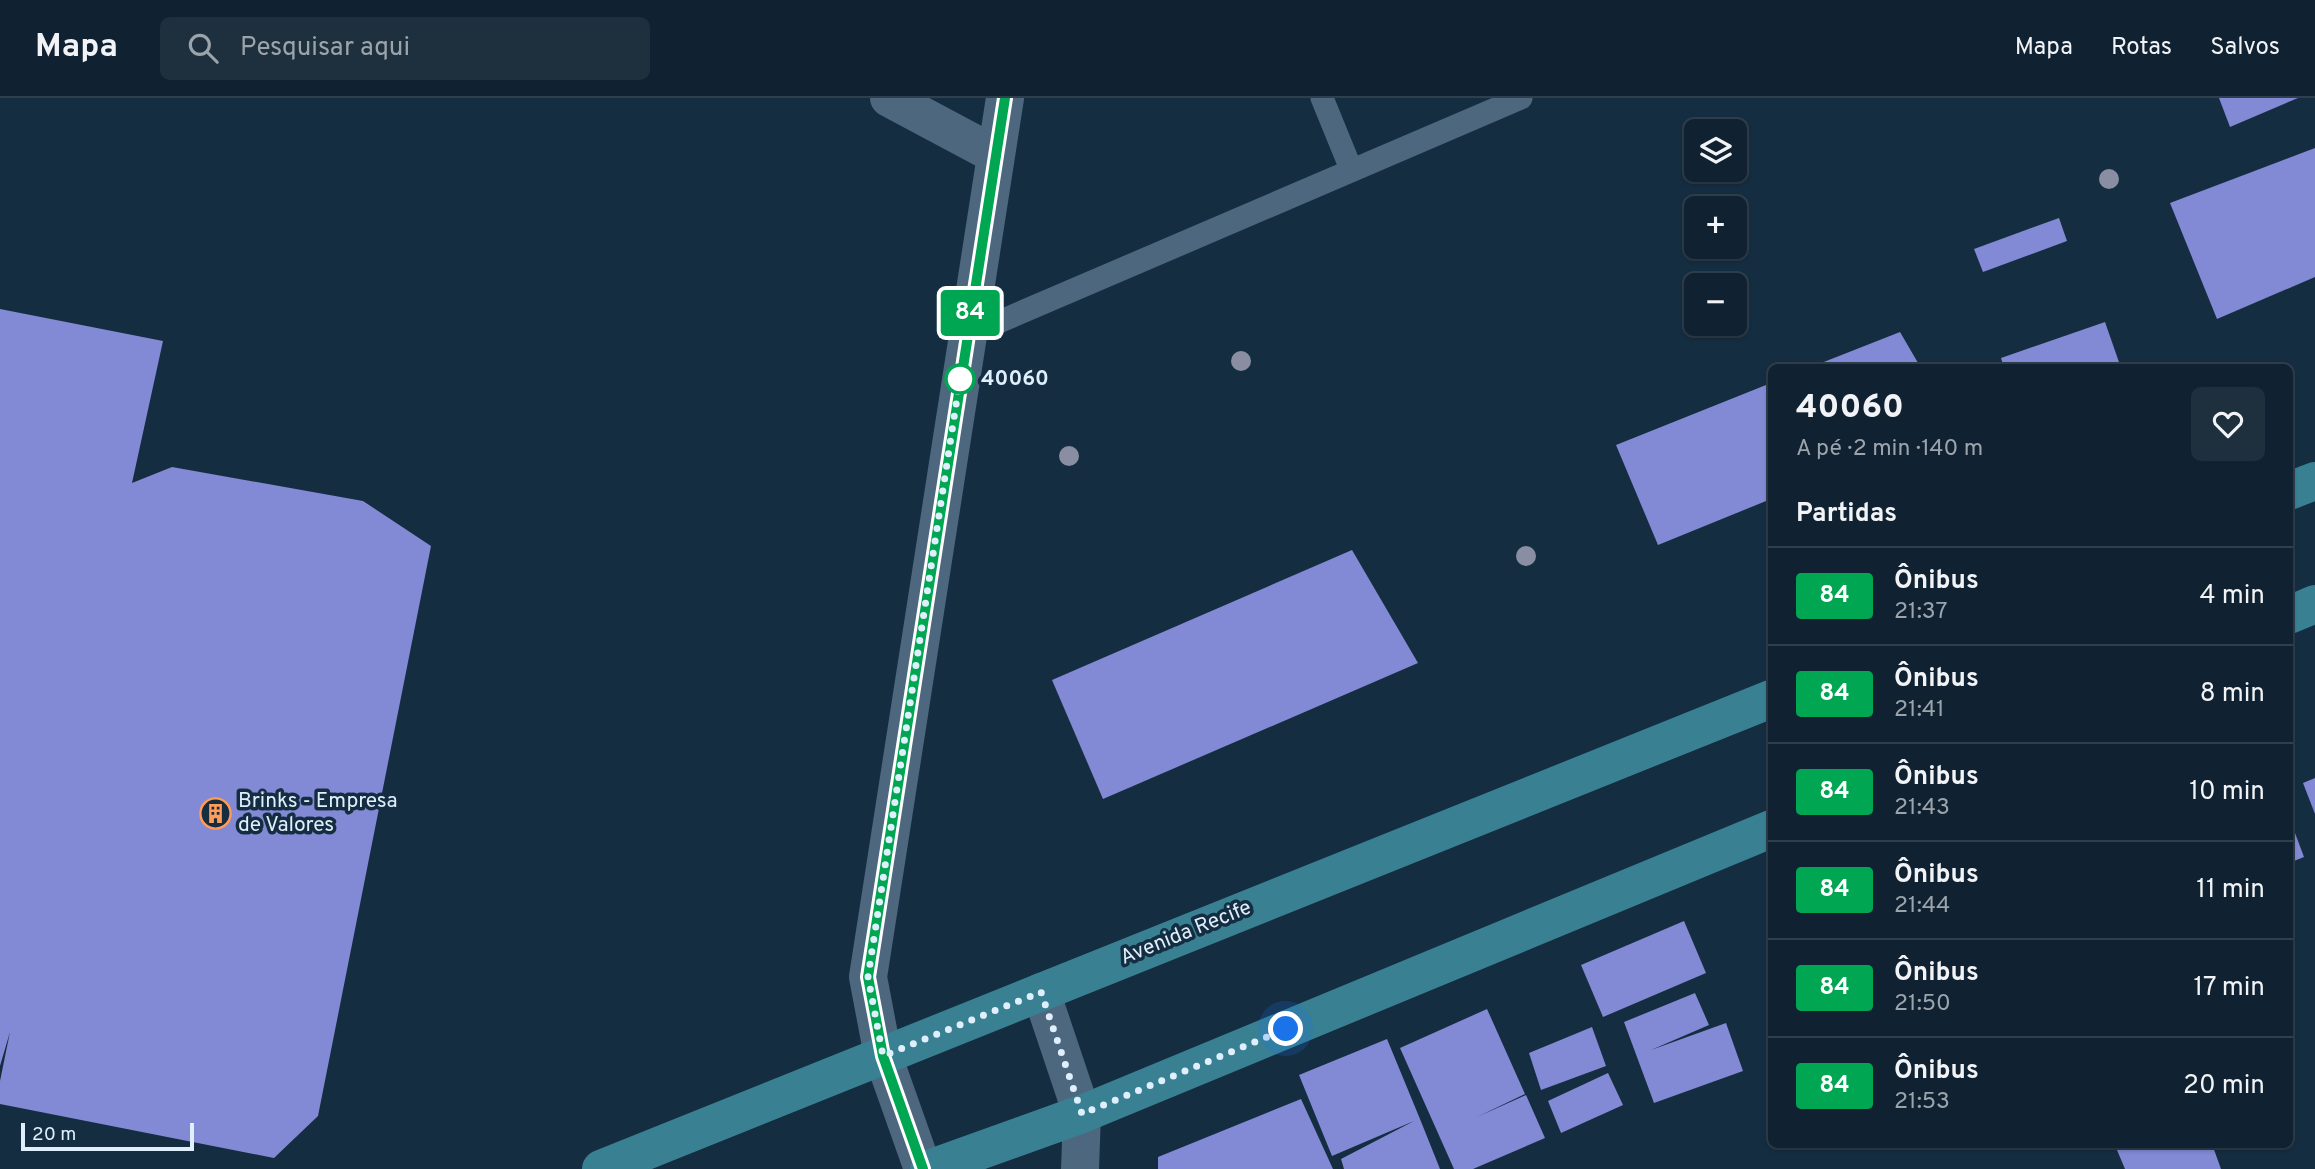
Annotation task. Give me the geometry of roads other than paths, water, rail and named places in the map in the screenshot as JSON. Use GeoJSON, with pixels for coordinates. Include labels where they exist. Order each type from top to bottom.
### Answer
{"type":"FeatureCollection","features":[{"type":"Feature","properties":{"kind":"main road"},"geometry":{"type":"LineString","coordinates":[[889,98],[994,154]]}},
{"type":"Feature","properties":{"kind":"main road"},"geometry":{"type":"LineString","coordinates":[[1005,98],[994,154],[868,977],[883,1056],[926,1169],[1082,1114],[1768,830]]}},
{"type":"Feature","properties":{"kind":"main road"},"geometry":{"type":"LineString","coordinates":[[2293,489],[2315,481]]}},
{"type":"Feature","properties":{"kind":"main road"},"geometry":{"type":"LineString","coordinates":[[2293,613],[2315,604]]}},
{"type":"Feature","properties":{"kind":"main road","name":"Avenida Recife"},"geometry":{"type":"LineString","coordinates":[[601,1169],[1768,700]]}},
{"type":"Feature","properties":{"kind":"main road"},"geometry":{"type":"LineString","coordinates":[[1041,992],[1082,1114],[1080,1169]]}},
{"type":"Feature","properties":{"kind":"lane"},"geometry":{"type":"LineString","coordinates":[[1322,98],[1351,169]]}},
{"type":"Feature","properties":{"kind":"lane"},"geometry":{"type":"LineString","coordinates":[[966,336],[1351,169],[1497,102],[1521,98]]}},
{"type":"Feature","properties":{"kind":"place","name":"40060"},"geometry":{"type":"Point","coordinates":[960,379]}},
{"type":"Feature","properties":{"kind":"place","name":"Brinks - Empresa de Valores"},"geometry":{"type":"Point","coordinates":[215,813]}}]}
